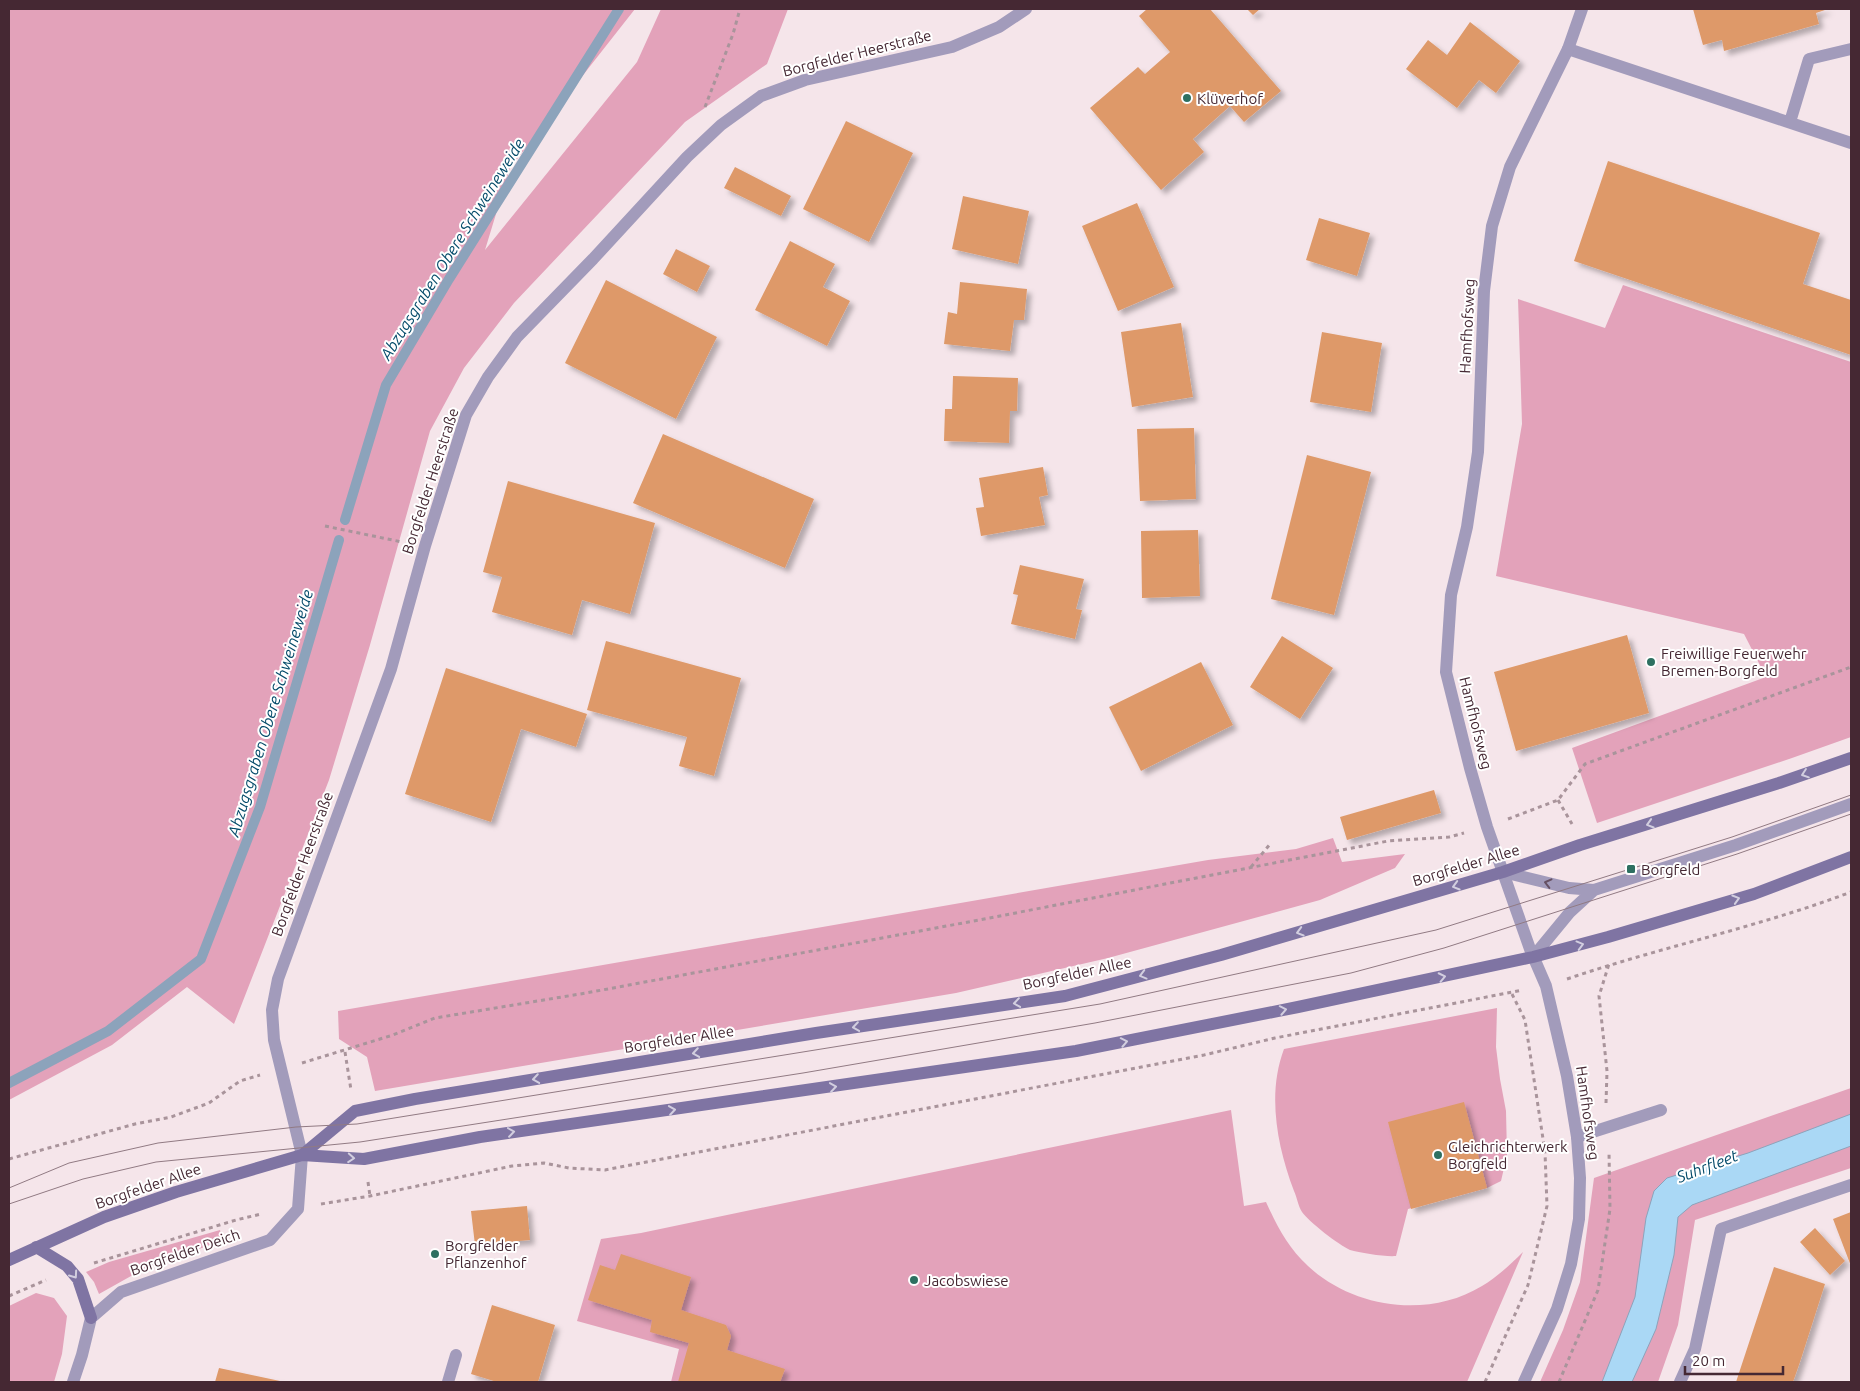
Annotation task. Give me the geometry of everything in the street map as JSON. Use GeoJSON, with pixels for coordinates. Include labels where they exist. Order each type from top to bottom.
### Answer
{"type":"FeatureCollection","features":[{"type":"Feature","properties":{"kind":"main road","name":"Borgfelder Allee"},"geometry":{"type":"LineString","coordinates":[[302,1155],[355,1111],[415,1099],[816,1033],[1065,996],[1221,955],[1503,872],[1580,845],[1779,784],[1851,758]]}},
{"type":"Feature","properties":{"kind":"main road","name":"Borgfelder Allee"},"geometry":{"type":"LineString","coordinates":[[9,1260],[104,1217],[167,1195],[302,1155],[364,1159],[480,1137],[1076,1051],[1298,1008],[1533,957],[1754,894],[1851,857]]}},
{"type":"Feature","properties":{"kind":"main road"},"geometry":{"type":"LineString","coordinates":[[36,1247],[67,1266],[78,1279],[91,1318]]}},
{"type":"Feature","properties":{"kind":"street","name":"Borgfelder Heerstraße"},"geometry":{"type":"LineString","coordinates":[[302,1155],[274,1040],[272,1010],[278,979],[392,669],[425,546],[466,415],[488,377],[517,337],[593,260],[686,157],[721,125],[761,96],[805,80],[952,47],[999,27],[1026,9]]}},
{"type":"Feature","properties":{"kind":"street","name":"Hamfhofsweg"},"geometry":{"type":"LineString","coordinates":[[1524,1382],[1557,1309],[1571,1264],[1579,1219],[1580,1178],[1577,1137],[1567,1076],[1546,986],[1533,957],[1487,827],[1446,672],[1451,594],[1467,527],[1478,452],[1484,291],[1492,226],[1510,167],[1568,49],[1582,9]]}},
{"type":"Feature","properties":{"kind":"street"},"geometry":{"type":"LineString","coordinates":[[1568,49],[1851,143]]}},
{"type":"Feature","properties":{"kind":"street"},"geometry":{"type":"LineString","coordinates":[[1790,122],[1809,59],[1851,49]]}},
{"type":"Feature","properties":{"kind":"street"},"geometry":{"type":"LineString","coordinates":[[1503,872],[1569,888],[1594,890],[1736,845],[1851,804]]}},
{"type":"Feature","properties":{"kind":"street"},"geometry":{"type":"LineString","coordinates":[[1533,957],[1570,912],[1594,890]]}},
{"type":"Feature","properties":{"kind":"street"},"geometry":{"type":"LineString","coordinates":[[1577,1137],[1661,1110]]}},
{"type":"Feature","properties":{"kind":"street"},"geometry":{"type":"LineString","coordinates":[[298,1209],[302,1155]]}},
{"type":"Feature","properties":{"kind":"street"},"geometry":{"type":"LineString","coordinates":[[1680,1382],[1695,1349],[1722,1229],[1851,1185]]}},
{"type":"Feature","properties":{"kind":"street","name":"Borgfelder Deich"},"geometry":{"type":"LineString","coordinates":[[91,1318],[121,1292],[270,1240],[298,1209]]}},
{"type":"Feature","properties":{"kind":"street"},"geometry":{"type":"LineString","coordinates":[[73,1382],[91,1318]]}},
{"type":"Feature","properties":{"kind":"street"},"geometry":{"type":"LineString","coordinates":[[448,1382],[456,1355]]}},
{"type":"Feature","properties":{"kind":"path"},"geometry":{"type":"LineString","coordinates":[[703,113],[733,34],[740,9]]}},
{"type":"Feature","properties":{"kind":"path"},"geometry":{"type":"LineString","coordinates":[[324,526],[425,546]]}},
{"type":"Feature","properties":{"kind":"path"},"geometry":{"type":"LineString","coordinates":[[9,1159],[135,1124],[171,1117],[209,1103],[240,1081],[345,1052],[435,1018],[606,989],[1388,841],[1449,837],[1487,827],[1558,800],[1585,764],[1851,667]]}},
{"type":"Feature","properties":{"kind":"path"},"geometry":{"type":"LineString","coordinates":[[1558,800],[1575,830]]}},
{"type":"Feature","properties":{"kind":"path"},"geometry":{"type":"LineString","coordinates":[[1250,868],[1271,843]]}},
{"type":"Feature","properties":{"kind":"path"},"geometry":{"type":"LineString","coordinates":[[1485,1382],[1528,1285],[1547,1206],[1545,1152],[1525,1020],[1511,992]]}},
{"type":"Feature","properties":{"kind":"path"},"geometry":{"type":"LineString","coordinates":[[9,1296],[71,1270],[236,1220],[274,1211],[298,1209],[370,1196]]}},
{"type":"Feature","properties":{"kind":"shaded area"},"geometry":{"type":"Polygon","coordinates":[[[9,9],[635,9],[510,168],[485,250],[637,62],[661,9],[788,9],[767,64],[685,122],[514,303],[464,368],[430,431],[370,645],[329,780],[234,1024],[187,987],[112,1045],[9,1100],[9,9]]]}},
{"type":"Feature","properties":{"kind":"shaded area"},"geometry":{"type":"Polygon","coordinates":[[[1623,285],[1851,362],[1851,737],[1597,823],[1572,748],[1766,677],[1744,634],[1496,576],[1522,424],[1518,299],[1605,328],[1623,285]]]}},
{"type":"Feature","properties":{"kind":"shaded area"},"geometry":{"type":"Polygon","coordinates":[[[1333,838],[1342,862],[1405,854],[1395,868],[1320,900],[1108,958],[956,993],[375,1091],[367,1057],[339,1039],[338,1011],[1208,860],[1296,849],[1333,838]]]}},
{"type":"Feature","properties":{"kind":"shaded area"},"geometry":{"type":"Polygon","coordinates":[[[1497,1008],[1496,1047],[1506,1111],[1507,1155],[1501,1181],[1487,1188],[1408,1209],[1396,1256],[1350,1250],[1317,1227],[1299,1207],[1279,1138],[1275,1102],[1276,1084],[1284,1049],[1497,1008]]]}},
{"type":"Feature","properties":{"kind":"shaded area"},"geometry":{"type":"Polygon","coordinates":[[[1851,1088],[1851,1168],[1695,1220],[1678,1325],[1658,1382],[1540,1382],[1563,1330],[1580,1282],[1594,1178],[1851,1088]]]}},
{"type":"Feature","properties":{"kind":"shaded area","name":"Jacobswiese"},"geometry":{"type":"Polygon","coordinates":[[[1231,1110],[1244,1206],[1266,1202],[1274,1220],[1301,1259],[1326,1280],[1347,1291],[1369,1299],[1392,1304],[1438,1303],[1461,1296],[1482,1286],[1493,1279],[1523,1252],[1467,1382],[671,1382],[679,1349],[577,1321],[601,1239],[641,1233],[1231,1110]]]}},
{"type":"Feature","properties":{"kind":"shaded area"},"geometry":{"type":"Polygon","coordinates":[[[220,1230],[223,1240],[140,1271],[99,1294],[94,1282],[86,1272],[109,1262],[220,1230]]]}},
{"type":"Feature","properties":{"kind":"shaded area"},"geometry":{"type":"Polygon","coordinates":[[[36,1293],[54,1298],[67,1316],[62,1354],[54,1382],[9,1382],[9,1306],[36,1293]]]}},
{"type":"Feature","properties":{"kind":"water","name":"Suhrfleet"},"geometry":{"type":"Polygon","coordinates":[[[1851,1114],[1851,1146],[1692,1205],[1678,1217],[1674,1255],[1656,1329],[1632,1382],[1602,1382],[1635,1297],[1646,1218],[1654,1191],[1667,1178],[1748,1153],[1851,1114]]]}},
{"type":"Feature","properties":{"kind":"building","name":"Klüverhof"},"geometry":{"type":"Polygon","coordinates":[[[1147,9],[1210,9],[1281,91],[1244,122],[1230,106],[1193,139],[1204,152],[1161,190],[1090,108],[1138,67],[1145,74],[1170,52],[1139,16],[1147,9]]]}},
{"type":"Feature","properties":{"kind":"building"},"geometry":{"type":"Polygon","coordinates":[[[1247,9],[1260,9],[1253,15],[1247,9]]]}},
{"type":"Feature","properties":{"kind":"building"},"geometry":{"type":"Polygon","coordinates":[[[1693,9],[1828,9],[1816,13],[1819,24],[1724,51],[1722,40],[1703,45],[1693,9]]]}},
{"type":"Feature","properties":{"kind":"building"},"geometry":{"type":"Polygon","coordinates":[[[1470,22],[1520,61],[1496,93],[1479,80],[1457,108],[1406,69],[1428,40],[1447,55],[1470,22]]]}},
{"type":"Feature","properties":{"kind":"building"},"geometry":{"type":"Polygon","coordinates":[[[846,121],[913,153],[869,242],[803,209],[846,121]]]}},
{"type":"Feature","properties":{"kind":"building"},"geometry":{"type":"Polygon","coordinates":[[[1608,161],[1820,233],[1803,284],[1851,300],[1851,355],[1574,261],[1608,161]]]}},
{"type":"Feature","properties":{"kind":"building"},"geometry":{"type":"Polygon","coordinates":[[[735,167],[791,196],[781,216],[724,188],[735,167]]]}},
{"type":"Feature","properties":{"kind":"building"},"geometry":{"type":"Polygon","coordinates":[[[963,196],[1029,211],[1018,264],[952,249],[963,196]]]}},
{"type":"Feature","properties":{"kind":"building"},"geometry":{"type":"Polygon","coordinates":[[[1137,203],[1174,287],[1118,311],[1082,226],[1137,203]]]}},
{"type":"Feature","properties":{"kind":"building"},"geometry":{"type":"Polygon","coordinates":[[[1319,218],[1370,233],[1357,276],[1306,260],[1319,218]]]}},
{"type":"Feature","properties":{"kind":"building"},"geometry":{"type":"Polygon","coordinates":[[[790,241],[835,264],[823,287],[850,301],[827,346],[755,310],[790,241]]]}},
{"type":"Feature","properties":{"kind":"building"},"geometry":{"type":"Polygon","coordinates":[[[676,249],[710,266],[697,292],[663,274],[676,249]]]}},
{"type":"Feature","properties":{"kind":"building"},"geometry":{"type":"Polygon","coordinates":[[[606,280],[717,337],[676,419],[565,363],[606,280]]]}},
{"type":"Feature","properties":{"kind":"building"},"geometry":{"type":"Polygon","coordinates":[[[960,282],[1027,289],[1024,320],[1014,320],[1010,351],[944,344],[948,312],[957,314],[960,282]]]}},
{"type":"Feature","properties":{"kind":"building"},"geometry":{"type":"Polygon","coordinates":[[[1181,323],[1193,397],[1132,407],[1121,332],[1181,323]]]}},
{"type":"Feature","properties":{"kind":"building"},"geometry":{"type":"Polygon","coordinates":[[[1322,332],[1382,343],[1371,412],[1310,402],[1322,332]]]}},
{"type":"Feature","properties":{"kind":"building"},"geometry":{"type":"Polygon","coordinates":[[[953,376],[1018,378],[1017,411],[1010,411],[1009,443],[944,441],[945,409],[952,409],[953,376]]]}},
{"type":"Feature","properties":{"kind":"building"},"geometry":{"type":"Polygon","coordinates":[[[1194,428],[1196,499],[1140,501],[1137,429],[1194,428]]]}},
{"type":"Feature","properties":{"kind":"building"},"geometry":{"type":"Polygon","coordinates":[[[663,434],[814,499],[785,568],[633,503],[663,434]]]}},
{"type":"Feature","properties":{"kind":"building"},"geometry":{"type":"Polygon","coordinates":[[[1307,455],[1371,472],[1334,615],[1271,599],[1307,455]]]}},
{"type":"Feature","properties":{"kind":"building"},"geometry":{"type":"Polygon","coordinates":[[[1043,467],[1048,495],[1039,497],[1045,525],[981,536],[976,508],[984,507],[979,478],[1043,467]]]}},
{"type":"Feature","properties":{"kind":"building"},"geometry":{"type":"Polygon","coordinates":[[[508,481],[655,523],[630,614],[582,600],[572,635],[492,612],[502,577],[483,572],[508,481]]]}},
{"type":"Feature","properties":{"kind":"building"},"geometry":{"type":"Polygon","coordinates":[[[1198,530],[1200,596],[1142,598],[1141,531],[1198,530]]]}},
{"type":"Feature","properties":{"kind":"building"},"geometry":{"type":"Polygon","coordinates":[[[1020,565],[1084,579],[1076,609],[1082,610],[1075,639],[1011,624],[1018,595],[1013,594],[1020,565]]]}},
{"type":"Feature","properties":{"kind":"building"},"geometry":{"type":"Polygon","coordinates":[[[1627,635],[1649,713],[1516,751],[1494,672],[1627,635]]]}},
{"type":"Feature","properties":{"kind":"building"},"geometry":{"type":"Polygon","coordinates":[[[1282,636],[1333,668],[1300,719],[1250,687],[1282,636]]]}},
{"type":"Feature","properties":{"kind":"building"},"geometry":{"type":"Polygon","coordinates":[[[606,641],[741,678],[714,776],[679,766],[687,737],[587,710],[606,641]]]}},
{"type":"Feature","properties":{"kind":"building"},"geometry":{"type":"Polygon","coordinates":[[[1201,662],[1233,725],[1141,771],[1109,707],[1201,662]]]}},
{"type":"Feature","properties":{"kind":"building"},"geometry":{"type":"Polygon","coordinates":[[[446,668],[587,714],[576,747],[521,729],[491,822],[405,794],[446,668]]]}},
{"type":"Feature","properties":{"kind":"building"},"geometry":{"type":"Polygon","coordinates":[[[1434,790],[1441,813],[1347,840],[1340,817],[1434,790]]]}},
{"type":"Feature","properties":{"kind":"building","name":"Gleichrichterwerk Borgfeld"},"geometry":{"type":"Polygon","coordinates":[[[1464,1102],[1487,1188],[1411,1209],[1388,1122],[1464,1102]]]}},
{"type":"Feature","properties":{"kind":"building"},"geometry":{"type":"Polygon","coordinates":[[[527,1206],[530,1240],[475,1245],[471,1211],[527,1206]]]}},
{"type":"Feature","properties":{"kind":"building"},"geometry":{"type":"Polygon","coordinates":[[[1851,1212],[1851,1266],[1833,1219],[1851,1212]]]}},
{"type":"Feature","properties":{"kind":"building"},"geometry":{"type":"Polygon","coordinates":[[[1815,1228],[1845,1261],[1830,1275],[1800,1242],[1815,1228]]]}},
{"type":"Feature","properties":{"kind":"building"},"geometry":{"type":"Polygon","coordinates":[[[621,1254],[691,1277],[681,1310],[726,1325],[731,1336],[727,1350],[785,1369],[780,1382],[678,1382],[689,1343],[650,1332],[652,1320],[588,1300],[600,1265],[615,1270],[621,1254]]]}},
{"type":"Feature","properties":{"kind":"building"},"geometry":{"type":"Polygon","coordinates":[[[1774,1267],[1825,1284],[1800,1362],[1793,1382],[1736,1382],[1774,1267]]]}},
{"type":"Feature","properties":{"kind":"building"},"geometry":{"type":"Polygon","coordinates":[[[492,1305],[555,1325],[538,1382],[497,1382],[471,1374],[492,1305]]]}},
{"type":"Feature","properties":{"kind":"building"},"geometry":{"type":"Polygon","coordinates":[[[219,1368],[280,1381],[280,1382],[215,1382],[219,1368]]]}},
{"type":"Feature","properties":{"kind":"waterway","name":"Abzugsgraben Obere Schweineweide"},"geometry":{"type":"LineString","coordinates":[[345,520],[386,385],[449,279],[619,9]]}},
{"type":"Feature","properties":{"kind":"waterway","name":"Abzugsgraben Obere Schweineweide"},"geometry":{"type":"LineString","coordinates":[[9,1083],[108,1031],[201,959],[260,807],[339,540]]}},
{"type":"Feature","properties":{"kind":"tram line"},"geometry":{"type":"LineString","coordinates":[[9,1188],[69,1163],[158,1143],[296,1127],[357,1124],[1100,1004],[1436,930],[1732,837],[1851,795]]}},
{"type":"Feature","properties":{"kind":"tram line"},"geometry":{"type":"LineString","coordinates":[[9,1204],[83,1179],[156,1162],[360,1142],[803,1073],[1095,1023],[1351,973],[1444,948],[1737,854],[1851,814]]}},
{"type":"Feature","properties":{"kind":"place","name":"Klüverhof"},"geometry":{"type":"Point","coordinates":[1187,98]}},
{"type":"Feature","properties":{"kind":"place","name":"Freiwillige Feuerwehr Bremen-Borgfeld"},"geometry":{"type":"Point","coordinates":[1651,662]}},
{"type":"Feature","properties":{"kind":"place","name":"Borgfeld"},"geometry":{"type":"Point","coordinates":[1631,869]}},
{"type":"Feature","properties":{"kind":"place","name":"Gleichrichterwerk Borgfeld"},"geometry":{"type":"Point","coordinates":[1438,1155]}},
{"type":"Feature","properties":{"kind":"place","name":"Borgfelder Pflanzenhof"},"geometry":{"type":"Point","coordinates":[435,1254]}},
{"type":"Feature","properties":{"kind":"place","name":"Jacobswiese"},"geometry":{"type":"Point","coordinates":[914,1280]}}]}
